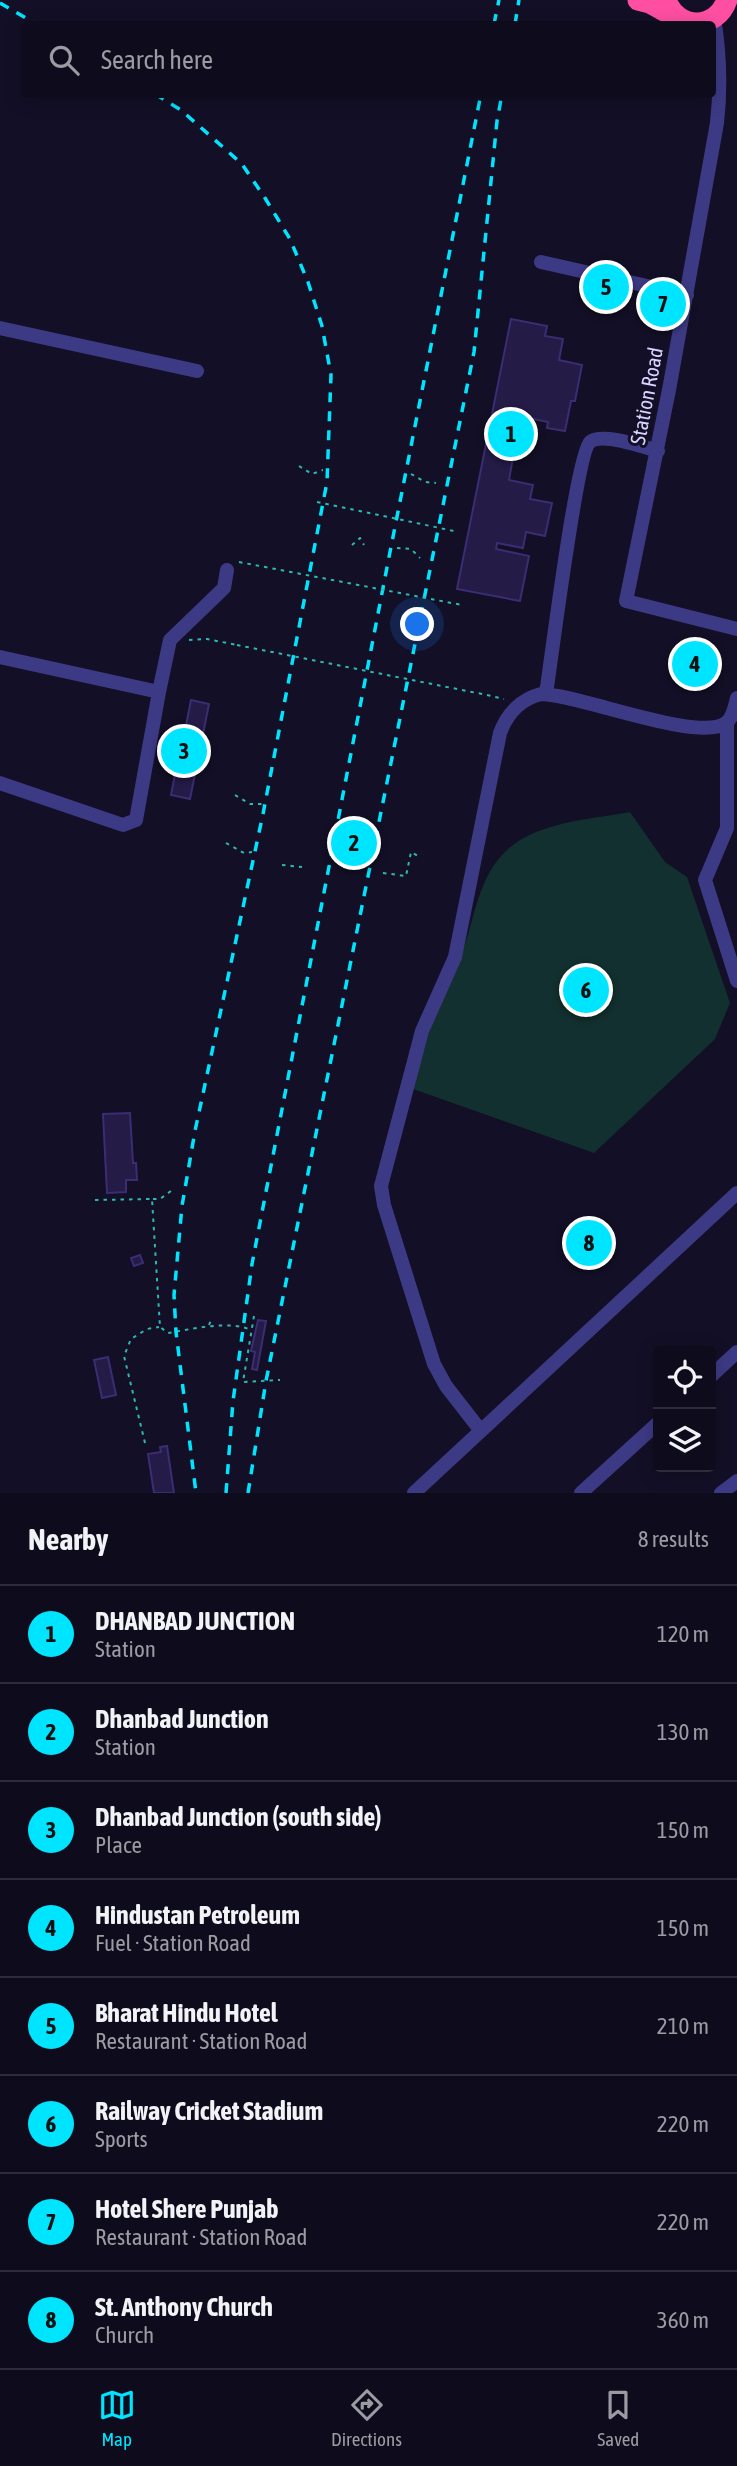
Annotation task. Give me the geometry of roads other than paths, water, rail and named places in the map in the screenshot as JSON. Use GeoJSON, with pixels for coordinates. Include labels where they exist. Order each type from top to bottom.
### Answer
{"type":"FeatureCollection","features":[{"type":"Feature","properties":{"kind":"highway"},"geometry":{"type":"LineString","coordinates":[[638,0],[650,3],[683,21]]}},
{"type":"Feature","properties":{"kind":"highway"},"geometry":{"type":"LineString","coordinates":[[666,0],[671,11],[683,21]]}},
{"type":"Feature","properties":{"kind":"highway"},"geometry":{"type":"LineString","coordinates":[[706,21],[720,13],[727,0]]}},
{"type":"Feature","properties":{"kind":"street","name":"Station Road"},"geometry":{"type":"LineString","coordinates":[[716,32],[721,85],[717,123],[658,451],[626,601],[737,629]]}},
{"type":"Feature","properties":{"kind":"street"},"geometry":{"type":"LineString","coordinates":[[541,262],[687,295]]}},
{"type":"Feature","properties":{"kind":"street"},"geometry":{"type":"LineString","coordinates":[[0,328],[197,371]]}},
{"type":"Feature","properties":{"kind":"street"},"geometry":{"type":"LineString","coordinates":[[546,694],[575,501],[586,447],[594,439],[606,438],[658,451]]}},
{"type":"Feature","properties":{"kind":"street"},"geometry":{"type":"LineString","coordinates":[[0,783],[123,825],[136,820],[170,640],[224,588],[233,566]]}},
{"type":"Feature","properties":{"kind":"street"},"geometry":{"type":"LineString","coordinates":[[0,657],[159,692]]}},
{"type":"Feature","properties":{"kind":"street"},"geometry":{"type":"LineString","coordinates":[[481,1430],[446,1386],[430,1354],[384,1205],[381,1179],[422,1031],[456,957],[500,733],[515,708],[535,696],[546,694],[672,723],[710,727],[727,722],[737,698]]}},
{"type":"Feature","properties":{"kind":"street"},"geometry":{"type":"LineString","coordinates":[[727,722],[727,828],[705,880],[737,981]]}},
{"type":"Feature","properties":{"kind":"street"},"geometry":{"type":"LineString","coordinates":[[417,1492],[737,1193]]}},
{"type":"Feature","properties":{"kind":"street"},"geometry":{"type":"LineString","coordinates":[[716,1371],[737,1352]]}},
{"type":"Feature","properties":{"kind":"street"},"geometry":{"type":"LineString","coordinates":[[581,1493],[653,1428]]}},
{"type":"Feature","properties":{"kind":"street"},"geometry":{"type":"LineString","coordinates":[[721,1493],[737,1481]]}},
{"type":"Feature","properties":{"kind":"railway"},"geometry":{"type":"LineString","coordinates":[[495,21],[499,0]]}},
{"type":"Feature","properties":{"kind":"railway"},"geometry":{"type":"LineString","coordinates":[[516,21],[519,0]]}},
{"type":"Feature","properties":{"kind":"railway"},"geometry":{"type":"LineString","coordinates":[[0,3],[31,21]]}},
{"type":"Feature","properties":{"kind":"railway"},"geometry":{"type":"LineString","coordinates":[[162,98],[181,110],[242,164],[265,198],[290,239],[308,282],[322,326],[331,375],[327,482],[263,814],[195,1131],[182,1206],[174,1295],[196,1493]]}},
{"type":"Feature","properties":{"kind":"railway"},"geometry":{"type":"LineString","coordinates":[[226,1493],[233,1401],[252,1264],[480,98]]}},
{"type":"Feature","properties":{"kind":"railway"},"geometry":{"type":"LineString","coordinates":[[248,1493],[266,1381],[474,352],[501,98]]}},
{"type":"Feature","properties":{"kind":"place","name":"Bharat Hindu Hotel"},"geometry":{"type":"Point","coordinates":[606,287]}},
{"type":"Feature","properties":{"kind":"place","name":"Hotel Shere Punjab"},"geometry":{"type":"Point","coordinates":[663,304]}},
{"type":"Feature","properties":{"kind":"place","name":"DHANBAD JUNCTION"},"geometry":{"type":"Point","coordinates":[511,434]}},
{"type":"Feature","properties":{"kind":"place","name":"Hindustan Petroleum"},"geometry":{"type":"Point","coordinates":[695,664]}},
{"type":"Feature","properties":{"kind":"place","name":"Dhanbad Junction (south side)"},"geometry":{"type":"Point","coordinates":[184,751]}},
{"type":"Feature","properties":{"kind":"place","name":"Dhanbad Junction"},"geometry":{"type":"Point","coordinates":[354,843]}},
{"type":"Feature","properties":{"kind":"place","name":"Railway Cricket Stadium"},"geometry":{"type":"Point","coordinates":[586,990]}},
{"type":"Feature","properties":{"kind":"place","name":"St. Anthony Church"},"geometry":{"type":"Point","coordinates":[589,1243]}}]}
